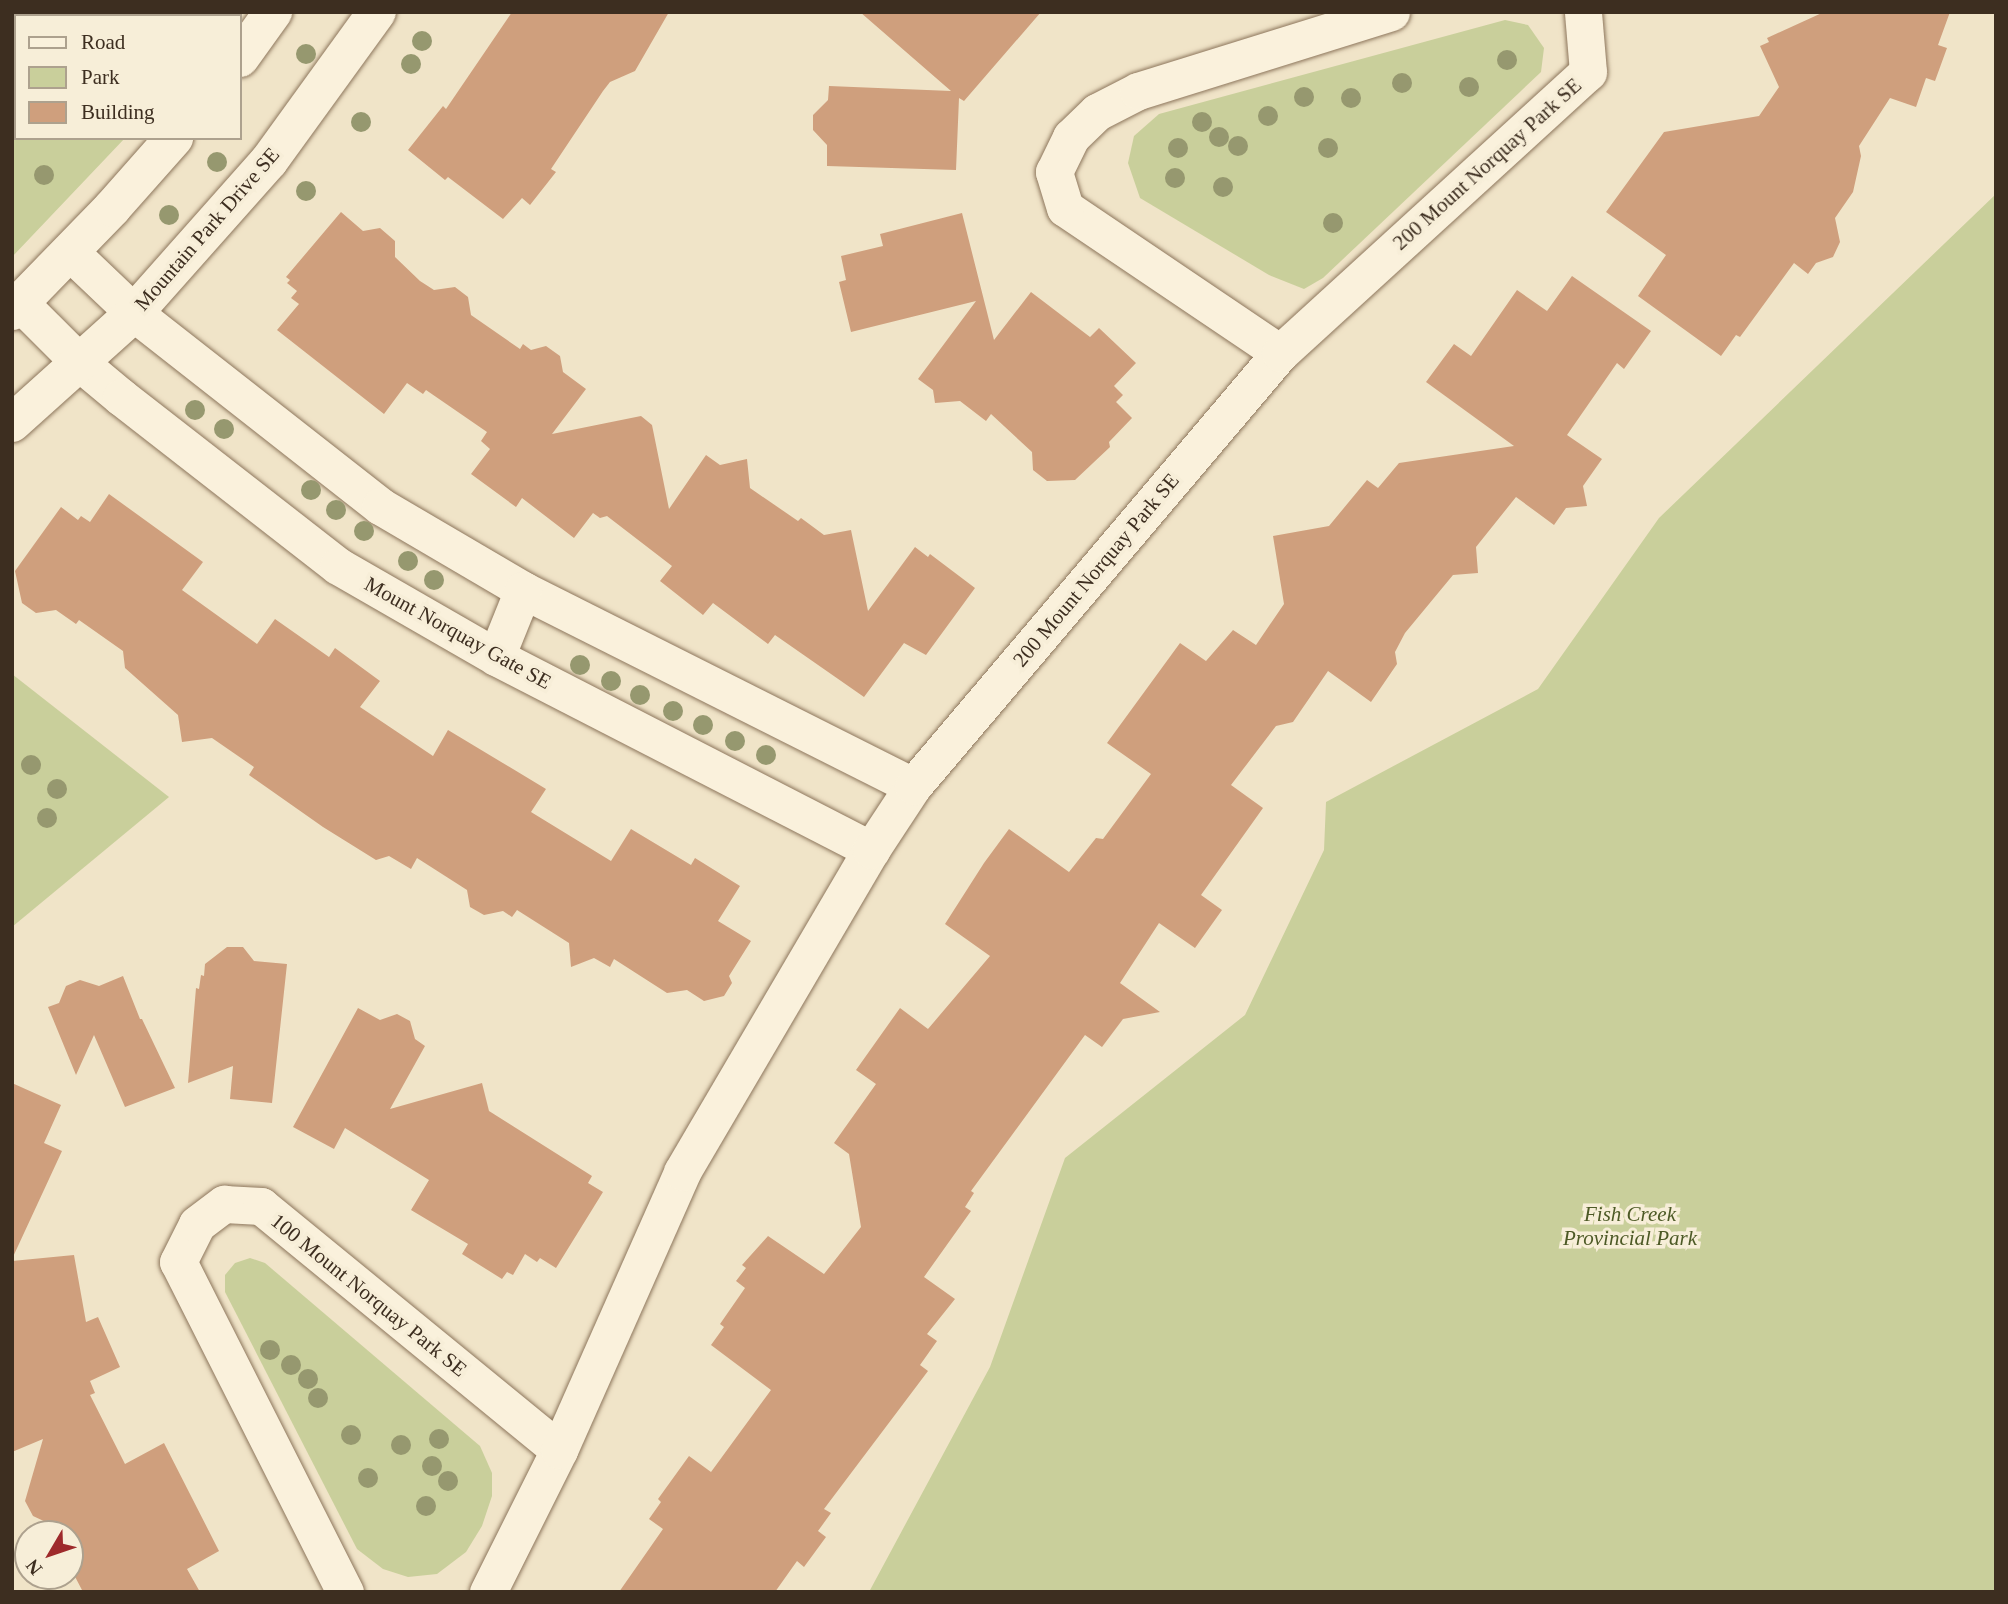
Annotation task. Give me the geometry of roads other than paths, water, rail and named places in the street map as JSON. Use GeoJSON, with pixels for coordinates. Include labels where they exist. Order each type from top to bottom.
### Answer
{"type":"FeatureCollection","features":[{"type":"Feature","properties":{"kind":"street"},"geometry":{"type":"LineString","coordinates":[[242,55],[273,12]]}},
{"type":"Feature","properties":{"kind":"street","name":"Mountain Park Drive SE"},"geometry":{"type":"LineString","coordinates":[[12,423],[134,313],[269,161],[377,12]]}},
{"type":"Feature","properties":{"kind":"street"},"geometry":{"type":"LineString","coordinates":[[1280,353],[1065,208],[1054,172],[1072,137],[1097,113],[1138,91],[1391,12]]}},
{"type":"Feature","properties":{"kind":"street","name":"200 Mount Norquay Park SE"},"geometry":{"type":"LineString","coordinates":[[871,850],[913,786],[1280,353],[1588,72],[1583,12]]}},
{"type":"Feature","properties":{"kind":"street"},"geometry":{"type":"LineString","coordinates":[[16,307],[172,140]]}},
{"type":"Feature","properties":{"kind":"street"},"geometry":{"type":"LineString","coordinates":[[70,252],[134,313],[380,506],[523,590],[913,786]]}},
{"type":"Feature","properties":{"kind":"street","name":"Mount Norquay Gate SE"},"geometry":{"type":"LineString","coordinates":[[16,307],[79,362],[338,566],[496,657],[871,850]]}},
{"type":"Feature","properties":{"kind":"street"},"geometry":{"type":"LineString","coordinates":[[496,657],[523,590]]}},
{"type":"Feature","properties":{"kind":"street"},"geometry":{"type":"LineString","coordinates":[[488,1592],[559,1450],[682,1172],[871,850]]}},
{"type":"Feature","properties":{"kind":"street","name":"100 Mount Norquay Park SE"},"geometry":{"type":"LineString","coordinates":[[345,1592],[178,1262],[197,1224],[224,1204],[261,1206],[559,1450]]}},
{"type":"Feature","properties":{"kind":"park label","name":"Fish Creek Provincial Park"},"geometry":{"type":"Point","coordinates":[1630,1226]}}]}
